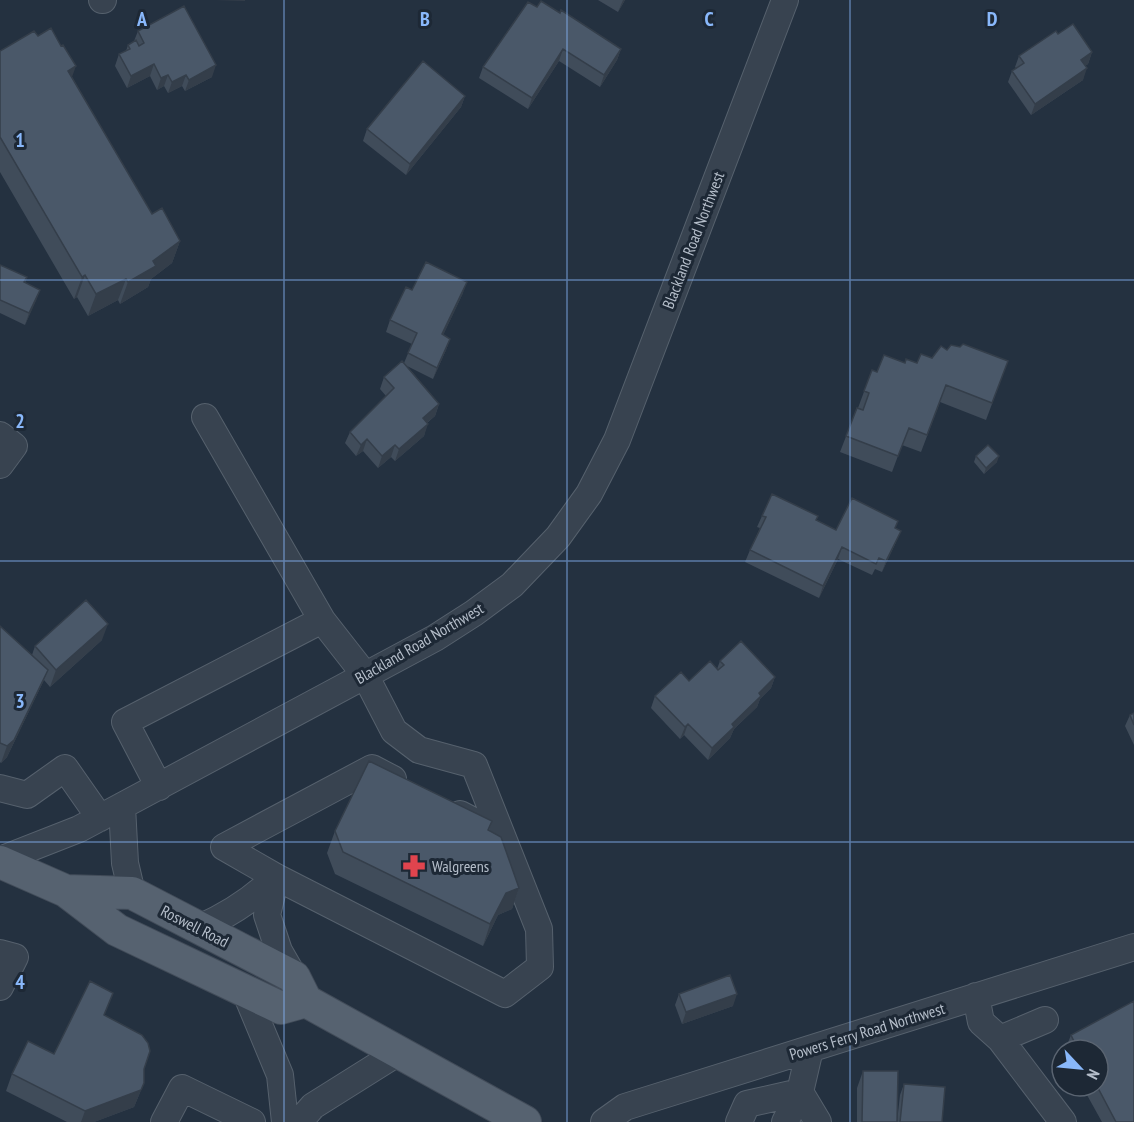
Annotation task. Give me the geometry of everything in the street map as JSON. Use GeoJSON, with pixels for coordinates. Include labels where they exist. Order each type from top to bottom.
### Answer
{"type":"FeatureCollection","features":[{"type":"Feature","properties":{"kind":"main road","name":"Roswell Road"},"geometry":{"type":"LineString","coordinates":[[0,861],[66,891],[117,930],[281,1008],[300,989]]}},
{"type":"Feature","properties":{"kind":"main road","name":"Roswell Road"},"geometry":{"type":"LineString","coordinates":[[66,891],[132,893],[199,928],[399,1052],[525,1122]]}},
{"type":"Feature","properties":{"kind":"street","name":"Blackland Road Northwest"},"geometry":{"type":"LineString","coordinates":[[0,861],[79,829],[435,638],[512,585],[558,537],[589,494],[617,440],[785,0]]}},
{"type":"Feature","properties":{"kind":"street"},"geometry":{"type":"LineString","coordinates":[[206,417],[322,620],[365,675],[394,731],[419,750],[474,765],[539,929],[540,967],[505,994],[276,877],[224,847],[372,768],[411,789]]}},
{"type":"Feature","properties":{"kind":"street"},"geometry":{"type":"LineString","coordinates":[[159,787],[125,722],[322,620]]}},
{"type":"Feature","properties":{"kind":"street"},"geometry":{"type":"LineString","coordinates":[[0,788],[27,795],[65,768],[100,818]]}},
{"type":"Feature","properties":{"kind":"street"},"geometry":{"type":"LineString","coordinates":[[441,804],[500,835]]}},
{"type":"Feature","properties":{"kind":"street"},"geometry":{"type":"LineString","coordinates":[[122,806],[125,863],[132,893]]}},
{"type":"Feature","properties":{"kind":"street"},"geometry":{"type":"LineString","coordinates":[[199,928],[230,915],[254,898],[276,877]]}},
{"type":"Feature","properties":{"kind":"street"},"geometry":{"type":"LineString","coordinates":[[276,877],[267,915],[279,951],[300,989]]}},
{"type":"Feature","properties":{"kind":"street","name":"Powers Ferry Road Northwest"},"geometry":{"type":"LineString","coordinates":[[604,1122],[625,1107],[1134,947]]}},
{"type":"Feature","properties":{"kind":"street"},"geometry":{"type":"LineString","coordinates":[[0,987],[7,955]]}},
{"type":"Feature","properties":{"kind":"street"},"geometry":{"type":"LineString","coordinates":[[245,991],[280,1075],[285,1122]]}},
{"type":"Feature","properties":{"kind":"street"},"geometry":{"type":"LineString","coordinates":[[976,996],[981,1022],[1000,1039],[1063,1122]]}},
{"type":"Feature","properties":{"kind":"street"},"geometry":{"type":"LineString","coordinates":[[1000,1039],[1045,1020]]}},
{"type":"Feature","properties":{"kind":"street"},"geometry":{"type":"LineString","coordinates":[[785,1122],[800,1092],[810,1048]]}},
{"type":"Feature","properties":{"kind":"street"},"geometry":{"type":"LineString","coordinates":[[298,1122],[313,1106],[399,1052]]}},
{"type":"Feature","properties":{"kind":"street"},"geometry":{"type":"LineString","coordinates":[[164,1122],[182,1088],[252,1122]]}},
{"type":"Feature","properties":{"kind":"street"},"geometry":{"type":"LineString","coordinates":[[739,1122],[747,1104],[800,1092]]}},
{"type":"Feature","properties":{"kind":"street"},"geometry":{"type":"LineString","coordinates":[[800,1092],[818,1122]]}},
{"type":"Feature","properties":{"kind":"building"},"geometry":{"type":"Polygon","coordinates":[[[541,1],[560,13],[561,10],[621,49],[604,75],[563,49],[532,98],[483,67],[528,2],[537,7],[541,1]]]}},
{"type":"Feature","properties":{"kind":"building"},"geometry":{"type":"Polygon","coordinates":[[[184,6],[216,65],[189,80],[186,75],[172,82],[168,75],[161,78],[154,64],[131,76],[119,54],[130,49],[128,45],[136,40],[139,46],[144,43],[138,31],[184,6]]]}},
{"type":"Feature","properties":{"kind":"building"},"geometry":{"type":"Polygon","coordinates":[[[1073,24],[1092,52],[1081,60],[1087,68],[1035,104],[1012,71],[1024,63],[1019,56],[1056,31],[1058,34],[1073,24]]]}},
{"type":"Feature","properties":{"kind":"building"},"geometry":{"type":"Polygon","coordinates":[[[51,28],[76,66],[68,71],[152,214],[162,208],[180,241],[153,261],[156,266],[128,282],[126,279],[96,294],[85,275],[82,277],[0,137],[0,51],[34,31],[38,36],[51,28]]]}},
{"type":"Feature","properties":{"kind":"building"},"geometry":{"type":"Polygon","coordinates":[[[423,61],[465,96],[410,164],[367,129],[423,61]]]}},
{"type":"Feature","properties":{"kind":"building"},"geometry":{"type":"Polygon","coordinates":[[[426,262],[467,282],[442,334],[450,339],[437,368],[408,353],[417,333],[390,320],[406,287],[412,290],[426,262]]]}},
{"type":"Feature","properties":{"kind":"building"},"geometry":{"type":"Polygon","coordinates":[[[0,265],[27,277],[24,282],[40,290],[29,313],[0,300],[0,265]]]}},
{"type":"Feature","properties":{"kind":"building"},"geometry":{"type":"Polygon","coordinates":[[[963,344],[1008,361],[992,403],[946,385],[927,435],[909,428],[898,456],[846,436],[857,408],[863,410],[869,393],[864,391],[872,370],[877,372],[884,355],[905,363],[906,359],[917,363],[921,354],[932,358],[941,346],[947,350],[951,345],[960,347],[963,344]]]}},
{"type":"Feature","properties":{"kind":"building"},"geometry":{"type":"Polygon","coordinates":[[[402,361],[439,404],[423,418],[428,424],[399,449],[395,445],[382,456],[367,439],[361,445],[350,432],[394,388],[384,377],[402,361]]]}},
{"type":"Feature","properties":{"kind":"building"},"geometry":{"type":"Polygon","coordinates":[[[988,445],[999,456],[986,468],[976,456],[988,445]]]}},
{"type":"Feature","properties":{"kind":"building"},"geometry":{"type":"Polygon","coordinates":[[[772,494],[818,516],[816,520],[836,530],[852,498],[898,521],[895,528],[901,531],[886,561],[879,558],[876,564],[842,547],[823,586],[750,550],[766,517],[762,516],[772,494]]]}},
{"type":"Feature","properties":{"kind":"building"},"geometry":{"type":"Polygon","coordinates":[[[86,600],[108,624],[56,670],[35,646],[86,600]]]}},
{"type":"Feature","properties":{"kind":"building"},"geometry":{"type":"Polygon","coordinates":[[[0,626],[48,670],[14,740],[7,746],[0,743],[0,626]]]}},
{"type":"Feature","properties":{"kind":"building"},"geometry":{"type":"Polygon","coordinates":[[[741,641],[775,677],[759,693],[761,696],[732,724],[734,727],[712,748],[688,724],[685,727],[655,696],[681,672],[689,681],[710,661],[718,670],[724,665],[720,661],[741,641]]]}},
{"type":"Feature","properties":{"kind":"building"},"geometry":{"type":"Polygon","coordinates":[[[1134,713],[1134,725],[1130,715],[1134,713]]]}},
{"type":"Feature","properties":{"kind":"building","name":"Walgreens"},"geometry":{"type":"Polygon","coordinates":[[[369,761],[492,821],[488,830],[501,837],[519,888],[506,893],[490,924],[343,852],[335,831],[369,761]]]}},
{"type":"Feature","properties":{"kind":"building"},"geometry":{"type":"Polygon","coordinates":[[[730,975],[737,994],[686,1012],[679,994],[730,975]]]}},
{"type":"Feature","properties":{"kind":"building"},"geometry":{"type":"Polygon","coordinates":[[[90,981],[113,993],[104,1015],[142,1035],[150,1051],[141,1090],[85,1111],[12,1074],[28,1041],[54,1054],[90,981]]]}},
{"type":"Feature","properties":{"kind":"building"},"geometry":{"type":"Polygon","coordinates":[[[1134,1001],[1134,1122],[1116,1122],[1103,1098],[1110,1098],[1110,1038],[1072,1038],[1071,1035],[1134,1001]]]}},
{"type":"Feature","properties":{"kind":"building"},"geometry":{"type":"Polygon","coordinates":[[[863,1071],[898,1071],[897,1122],[862,1122],[863,1071]]]}},
{"type":"Feature","properties":{"kind":"building"},"geometry":{"type":"Polygon","coordinates":[[[904,1084],[945,1087],[942,1122],[900,1122],[904,1084]]]}},
{"type":"Feature","properties":{"kind":"place","name":"Walgreens"},"geometry":{"type":"Point","coordinates":[414,866]}}]}
